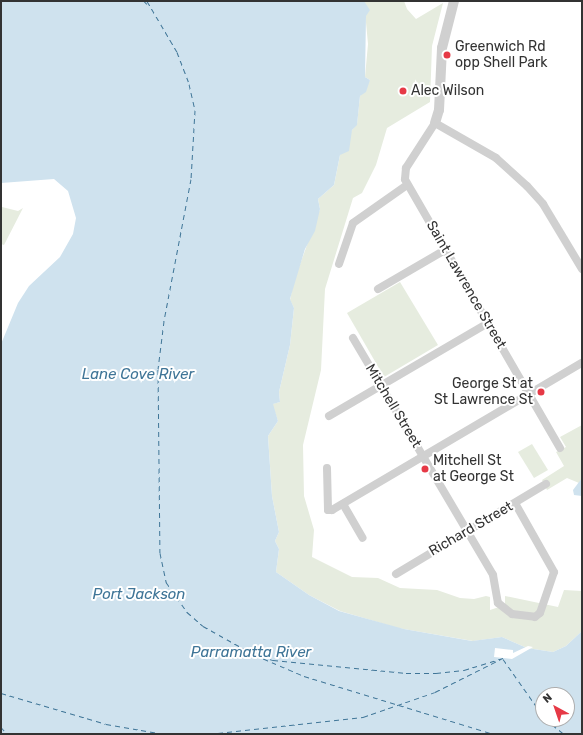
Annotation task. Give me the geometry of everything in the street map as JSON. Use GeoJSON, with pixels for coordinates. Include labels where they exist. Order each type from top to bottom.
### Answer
{"type":"FeatureCollection","features":[{"type":"Feature","properties":{"kind":"street"},"geometry":{"type":"LineString","coordinates":[[339,264],[353,223],[407,185],[406,168],[435,123],[439,110],[442,48],[454,1]]}},
{"type":"Feature","properties":{"kind":"street"},"geometry":{"type":"LineString","coordinates":[[435,123],[496,158],[527,186],[543,204],[582,268]]}},
{"type":"Feature","properties":{"kind":"street","name":"Saint Lawrence Street"},"geometry":{"type":"LineString","coordinates":[[407,185],[560,448]]}},
{"type":"Feature","properties":{"kind":"street"},"geometry":{"type":"LineString","coordinates":[[378,289],[445,250]]}},
{"type":"Feature","properties":{"kind":"street"},"geometry":{"type":"LineString","coordinates":[[329,416],[488,323]]}},
{"type":"Feature","properties":{"kind":"street","name":"Mitchell Street"},"geometry":{"type":"LineString","coordinates":[[353,338],[383,385],[494,578],[497,601],[512,614],[537,616],[554,575],[552,566],[515,503]]}},
{"type":"Feature","properties":{"kind":"street"},"geometry":{"type":"LineString","coordinates":[[327,468],[328,510],[343,504],[582,363]]}},
{"type":"Feature","properties":{"kind":"street","name":"Richard Street"},"geometry":{"type":"LineString","coordinates":[[396,574],[546,484]]}},
{"type":"Feature","properties":{"kind":"street"},"geometry":{"type":"LineString","coordinates":[[343,504],[363,538]]}},
{"type":"Feature","properties":{"kind":"shaded area"},"geometry":{"type":"Polygon","coordinates":[[[364,1],[404,1],[407,9],[416,19],[443,3],[432,46],[430,102],[387,128],[376,165],[362,193],[353,198],[325,289],[321,370],[303,445],[304,496],[314,530],[312,557],[352,577],[378,578],[400,588],[437,590],[460,598],[474,599],[486,596],[490,597],[490,610],[505,605],[505,596],[558,607],[564,590],[582,591],[582,631],[566,646],[553,652],[527,648],[502,637],[473,641],[398,628],[340,611],[309,595],[276,572],[279,549],[275,541],[279,532],[272,496],[268,436],[278,421],[272,404],[280,402],[279,392],[290,345],[294,308],[290,300],[294,281],[320,209],[318,199],[334,185],[340,155],[352,130],[357,124],[360,96],[370,80],[365,77],[368,44],[364,1]]]}},
{"type":"Feature","properties":{"kind":"shaded area"},"geometry":{"type":"Polygon","coordinates":[[[2,207],[18,211],[23,208],[4,245],[1,244],[2,207]]]}},
{"type":"Feature","properties":{"kind":"shaded area"},"geometry":{"type":"Polygon","coordinates":[[[400,282],[438,345],[384,377],[347,313],[400,282]]]}},
{"type":"Feature","properties":{"kind":"shaded area"},"geometry":{"type":"Polygon","coordinates":[[[582,425],[582,478],[579,483],[567,478],[547,490],[542,480],[564,466],[556,452],[566,447],[560,437],[582,425]]]}},
{"type":"Feature","properties":{"kind":"shaded area"},"geometry":{"type":"Polygon","coordinates":[[[532,444],[548,470],[534,478],[518,452],[532,444]]]}},
{"type":"Feature","properties":{"kind":"water","name":"Port Jackson"},"geometry":{"type":"Polygon","coordinates":[[[1,1],[364,1],[370,10],[366,16],[365,77],[370,80],[366,92],[360,96],[357,125],[352,130],[349,151],[340,155],[334,185],[318,199],[320,209],[315,231],[305,249],[290,299],[294,308],[290,345],[279,392],[280,402],[273,404],[278,421],[268,436],[272,496],[279,532],[275,541],[279,549],[276,572],[309,595],[339,611],[404,629],[472,641],[502,637],[527,648],[553,652],[566,646],[582,631],[582,734],[1,734],[1,344],[18,303],[29,286],[60,257],[73,234],[76,218],[68,191],[54,179],[1,183],[1,1]]]}},
{"type":"Feature","properties":{"kind":"water"},"geometry":{"type":"Polygon","coordinates":[[[582,478],[582,496],[574,495],[573,490],[582,478]]]}},
{"type":"Feature","properties":{"kind":"pier"},"geometry":{"type":"Polygon","coordinates":[[[528,646],[533,647],[512,659],[494,657],[495,648],[513,650],[513,653],[528,646]]]}},
{"type":"Feature","properties":{"kind":"ferry route"},"geometry":{"type":"LineString","coordinates":[[144,1],[147,4]]}},
{"type":"Feature","properties":{"kind":"ferry route"},"geometry":{"type":"LineString","coordinates":[[147,1],[177,52],[189,84],[195,110],[191,179],[164,321],[158,369],[160,553],[166,582],[187,612],[203,626],[253,654],[273,660],[406,673],[436,673],[464,670],[503,658]]}},
{"type":"Feature","properties":{"kind":"ferry route"},"geometry":{"type":"LineString","coordinates":[[255,655],[304,676],[494,734]]}},
{"type":"Feature","properties":{"kind":"ferry route"},"geometry":{"type":"LineString","coordinates":[[209,734],[363,717],[435,692],[501,659]]}},
{"type":"Feature","properties":{"kind":"ferry route"},"geometry":{"type":"LineString","coordinates":[[503,659],[535,705]]}},
{"type":"Feature","properties":{"kind":"ferry route"},"geometry":{"type":"LineString","coordinates":[[1,693],[106,724],[164,734]]}},
{"type":"Feature","properties":{"kind":"ferry route"},"geometry":{"type":"LineString","coordinates":[[1,727],[7,734]]}},
{"type":"Feature","properties":{"kind":"ferry route"},"geometry":{"type":"LineString","coordinates":[[555,727],[564,734]]}},
{"type":"Feature","properties":{"kind":"place","name":"Greenwich Rd opp Shell Park"},"geometry":{"type":"Point","coordinates":[447,55]}},
{"type":"Feature","properties":{"kind":"place","name":"Alec Wilson"},"geometry":{"type":"Point","coordinates":[403,91]}},
{"type":"Feature","properties":{"kind":"place","name":"George St at St Lawrence St"},"geometry":{"type":"Point","coordinates":[541,392]}},
{"type":"Feature","properties":{"kind":"place","name":"Mitchell St at George St"},"geometry":{"type":"Point","coordinates":[425,469]}},
{"type":"Feature","properties":{"kind":"water label","name":"Lane Cove River"},"geometry":{"type":"Point","coordinates":[138,375]}},
{"type":"Feature","properties":{"kind":"water label","name":"Parramatta River"},"geometry":{"type":"Point","coordinates":[251,653]}}]}
